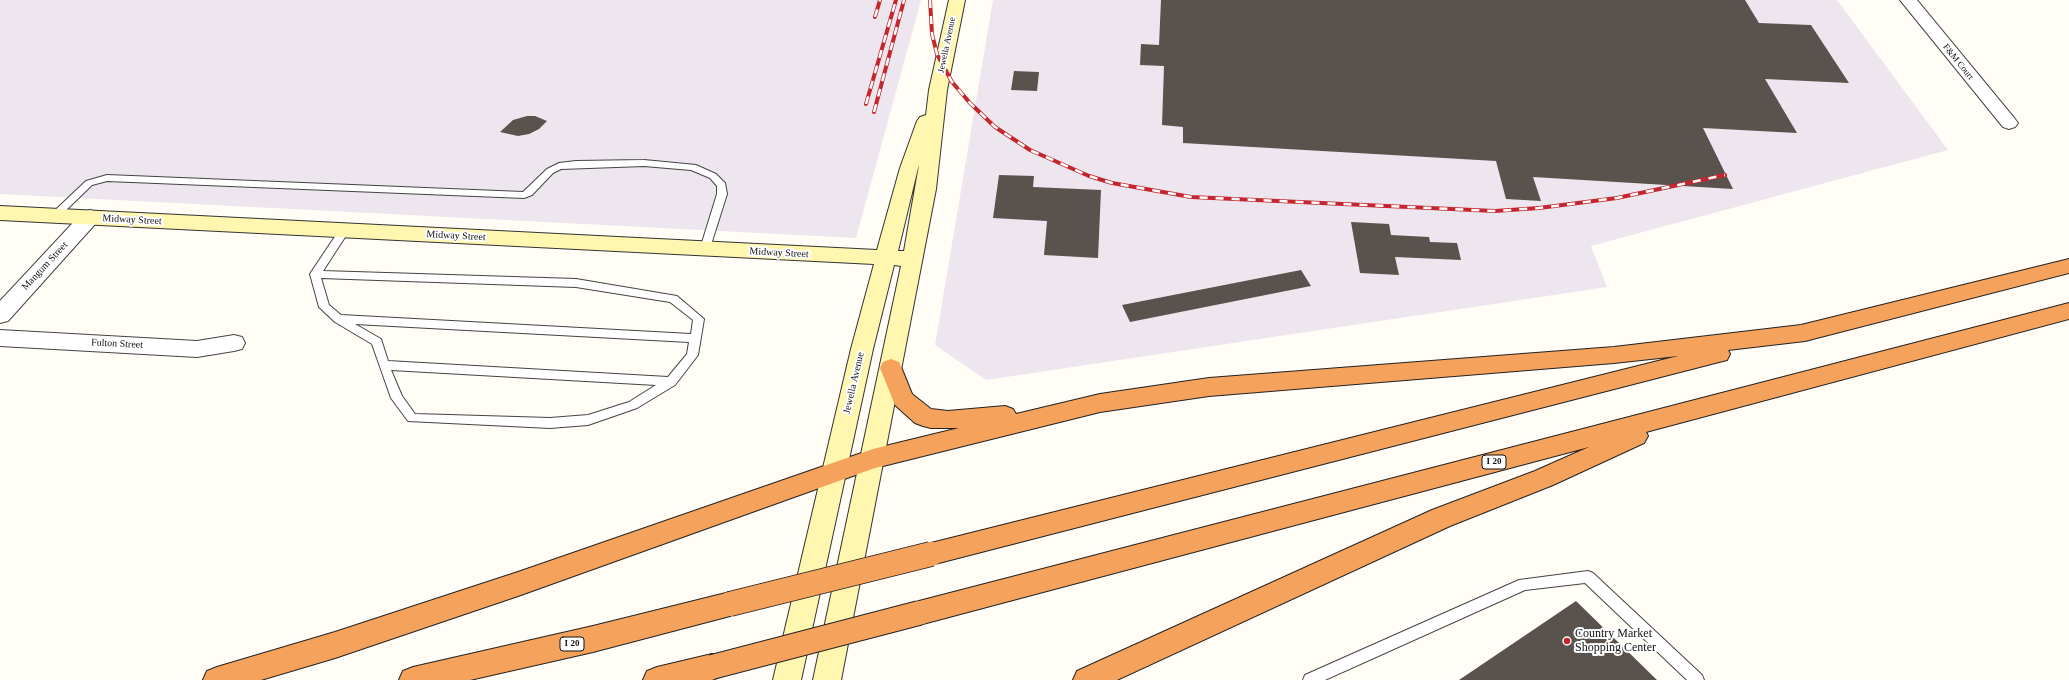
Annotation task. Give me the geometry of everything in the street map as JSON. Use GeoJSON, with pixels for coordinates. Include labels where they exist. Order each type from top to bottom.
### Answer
{"type":"FeatureCollection","features":[{"type":"Feature","properties":{"kind":"highway","name":"I 20"},"geometry":{"type":"LineString","coordinates":[[413,680],[593,639],[2069,266]]}},
{"type":"Feature","properties":{"kind":"highway","name":"I 20"},"geometry":{"type":"LineString","coordinates":[[658,680],[919,613],[2069,311]]}},
{"type":"Feature","properties":{"kind":"highway"},"geometry":{"type":"LineString","coordinates":[[891,368],[903,400],[910,407],[931,419],[948,420],[990,417],[1209,387],[1606,356],[1805,333]]}},
{"type":"Feature","properties":{"kind":"highway"},"geometry":{"type":"LineString","coordinates":[[217,680],[335,645],[511,586],[873,459],[1100,403]]}},
{"type":"Feature","properties":{"kind":"highway"},"geometry":{"type":"LineString","coordinates":[[1087,680],[1441,518],[1544,478],[1692,410]]}},
{"type":"Feature","properties":{"kind":"main road","name":"Jewella Avenue"},"geometry":{"type":"LineString","coordinates":[[828,680],[926,189],[938,90],[957,0]]}},
{"type":"Feature","properties":{"kind":"main road","name":"Jewella Avenue"},"geometry":{"type":"LineString","coordinates":[[787,680],[862,349],[909,168],[938,90]]}},
{"type":"Feature","properties":{"kind":"main road","name":"Midway Street"},"geometry":{"type":"LineString","coordinates":[[0,213],[911,259]]}},
{"type":"Feature","properties":{"kind":"street","name":"F&M Court"},"geometry":{"type":"LineString","coordinates":[[1908,0],[2009,124]]}},
{"type":"Feature","properties":{"kind":"street","name":"Mangum Street"},"geometry":{"type":"LineString","coordinates":[[0,314],[90,217]]}},
{"type":"Feature","properties":{"kind":"street","name":"Fulton Street"},"geometry":{"type":"LineString","coordinates":[[0,338],[197,348],[234,343]]}},
{"type":"Feature","properties":{"kind":"lane"},"geometry":{"type":"LineString","coordinates":[[54,216],[89,183],[107,178],[524,195],[529,193],[550,171],[559,166],[576,164],[644,163],[693,167],[713,176],[722,185],[705,249]]}},
{"type":"Feature","properties":{"kind":"lane"},"geometry":{"type":"LineString","coordinates":[[315,274],[576,283],[673,299],[699,319],[692,355],[671,382],[633,405],[588,420],[550,423],[412,418],[397,398],[384,365],[378,342],[339,319],[324,307],[315,274],[344,231]]}},
{"type":"Feature","properties":{"kind":"lane"},"geometry":{"type":"LineString","coordinates":[[339,319],[696,338]]}},
{"type":"Feature","properties":{"kind":"lane"},"geometry":{"type":"LineString","coordinates":[[384,365],[671,382]]}},
{"type":"Feature","properties":{"kind":"lane"},"geometry":{"type":"LineString","coordinates":[[1310,680],[1524,584],[1588,577],[1697,680]]}},
{"type":"Feature","properties":{"kind":"shaded area"},"geometry":{"type":"Polygon","coordinates":[[[0,0],[921,0],[856,238],[0,194],[0,0]]]}},
{"type":"Feature","properties":{"kind":"shaded area"},"geometry":{"type":"Polygon","coordinates":[[[993,0],[1837,0],[1948,150],[1591,246],[1607,287],[986,380],[935,345],[993,0]]]}},
{"type":"Feature","properties":{"kind":"building"},"geometry":{"type":"Polygon","coordinates":[[[1161,0],[1745,0],[1759,23],[1811,25],[1849,83],[1765,79],[1797,133],[1703,128],[1733,189],[1533,177],[1541,201],[1506,199],[1496,161],[1183,143],[1183,127],[1162,125],[1164,66],[1140,65],[1141,44],[1159,45],[1161,0]]]}},
{"type":"Feature","properties":{"kind":"building"},"geometry":{"type":"Polygon","coordinates":[[[1014,71],[1039,72],[1037,91],[1011,90],[1014,71]]]}},
{"type":"Feature","properties":{"kind":"building"},"geometry":{"type":"Polygon","coordinates":[[[527,116],[535,116],[547,121],[539,129],[529,134],[518,136],[500,132],[513,120],[527,116]]]}},
{"type":"Feature","properties":{"kind":"building"},"geometry":{"type":"Polygon","coordinates":[[[999,175],[1034,176],[1033,187],[1101,190],[1098,258],[1044,255],[1047,221],[993,218],[999,175]]]}},
{"type":"Feature","properties":{"kind":"building"},"geometry":{"type":"Polygon","coordinates":[[[1351,222],[1389,224],[1391,235],[1429,237],[1430,242],[1457,243],[1461,260],[1395,257],[1399,275],[1360,273],[1351,222]]]}},
{"type":"Feature","properties":{"kind":"building"},"geometry":{"type":"Polygon","coordinates":[[[1301,270],[1311,286],[1130,322],[1122,305],[1301,270]]]}},
{"type":"Feature","properties":{"kind":"building","name":"Country Market Shopping Center"},"geometry":{"type":"Polygon","coordinates":[[[1576,601],[1657,680],[1459,680],[1576,601]]]}},
{"type":"Feature","properties":{"kind":"railway"},"geometry":{"type":"LineString","coordinates":[[875,17],[880,0]]}},
{"type":"Feature","properties":{"kind":"railway"},"geometry":{"type":"LineString","coordinates":[[866,104],[896,0]]}},
{"type":"Feature","properties":{"kind":"railway"},"geometry":{"type":"LineString","coordinates":[[874,112],[904,0]]}},
{"type":"Feature","properties":{"kind":"railway"},"geometry":{"type":"LineString","coordinates":[[930,0],[932,34],[937,54],[952,82],[970,103],[995,127],[1030,150],[1089,176],[1112,183],[1191,197],[1495,211],[1539,208],[1617,198],[1725,175]]}},
{"type":"Feature","properties":{"kind":"place","name":"Country Market Shopping Center"},"geometry":{"type":"Point","coordinates":[1567,641]}}]}
